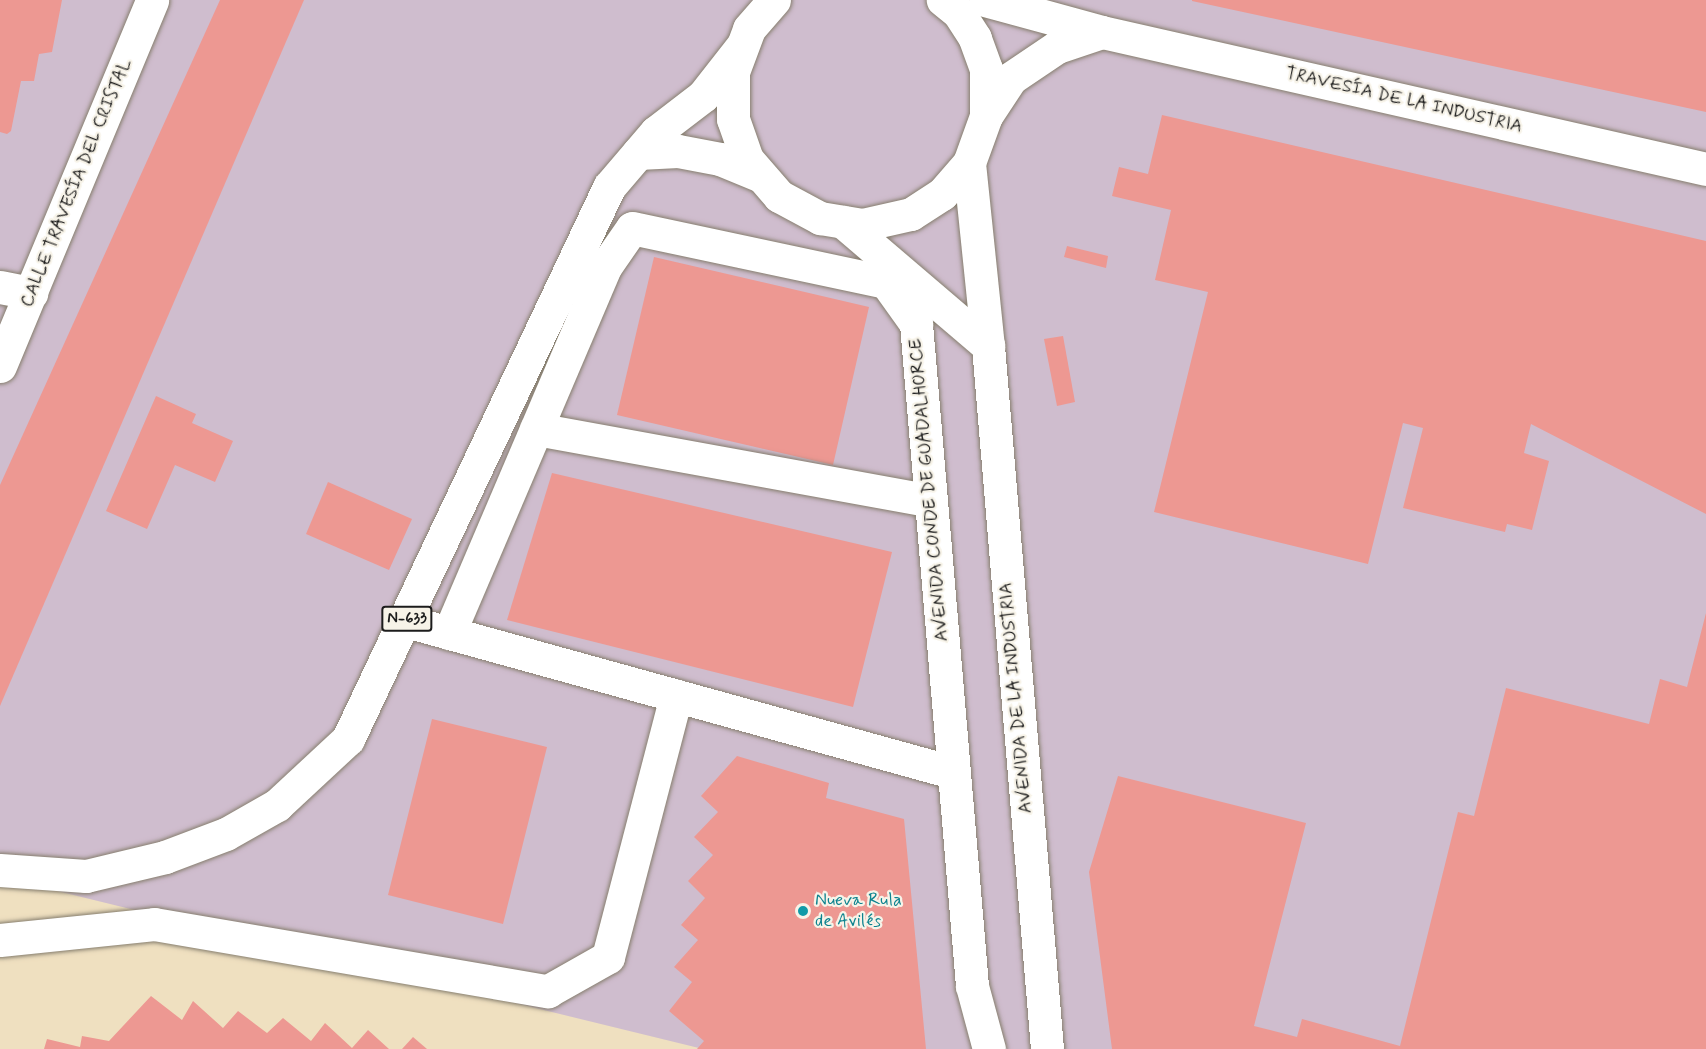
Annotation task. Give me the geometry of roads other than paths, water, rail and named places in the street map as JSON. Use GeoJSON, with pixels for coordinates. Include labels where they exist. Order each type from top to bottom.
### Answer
{"type":"FeatureCollection","features":[{"type":"Feature","properties":{"kind":"main road","name":"CALLE TRAVESÍA DEL CRISTAL"},"geometry":{"type":"LineString","coordinates":[[0,366],[16,290],[152,0]]}},
{"type":"Feature","properties":{"kind":"main road"},"geometry":{"type":"LineString","coordinates":[[774,0],[749,29],[733,72],[733,120],[747,159],[779,196],[820,218],[862,225],[911,214],[942,194],[969,163],[987,116],[1011,78],[1057,47],[1102,32]]}},
{"type":"Feature","properties":{"kind":"main road"},"geometry":{"type":"LineString","coordinates":[[943,0],[959,13],[975,38],[986,69],[987,116]]}},
{"type":"Feature","properties":{"kind":"main road","name":"TRAVESÍA DE LA INDUSTRIA"},"geometry":{"type":"LineString","coordinates":[[996,1],[1102,32],[1706,169]]}},
{"type":"Feature","properties":{"kind":"main road"},"geometry":{"type":"LineString","coordinates":[[638,153],[656,132],[702,96],[742,46]]}},
{"type":"Feature","properties":{"kind":"main road"},"geometry":{"type":"LineString","coordinates":[[638,153],[678,151],[720,159],[761,176]]}},
{"type":"Feature","properties":{"kind":"main road","name":"N-633"},"geometry":{"type":"LineString","coordinates":[[0,870],[86,876],[165,857],[226,834],[276,805],[348,739],[406,621],[587,229],[609,187],[638,153]]}},
{"type":"Feature","properties":{"kind":"main road","name":"AVENIDA DE LA INDUSTRIA"},"geometry":{"type":"LineString","coordinates":[[969,163],[988,346],[1047,1049]]}},
{"type":"Feature","properties":{"kind":"main road"},"geometry":{"type":"LineString","coordinates":[[843,222],[988,346]]}},
{"type":"Feature","properties":{"kind":"main road","name":"AVENIDA CONDE DE GUADALHORCE"},"geometry":{"type":"LineString","coordinates":[[449,633],[606,267],[632,228],[886,282],[916,324],[928,500],[972,986],[989,1049]]}},
{"type":"Feature","properties":{"kind":"main road"},"geometry":{"type":"LineString","coordinates":[[536,429],[928,500]]}},
{"type":"Feature","properties":{"kind":"main road"},"geometry":{"type":"LineString","coordinates":[[406,621],[952,772]]}},
{"type":"Feature","properties":{"kind":"main road"},"geometry":{"type":"LineString","coordinates":[[0,940],[154,924],[548,991],[608,957],[676,696]]}},
{"type":"Feature","properties":{"kind":"place","name":"Nueva Rula de Avilés"},"geometry":{"type":"Point","coordinates":[803,911]}}]}
